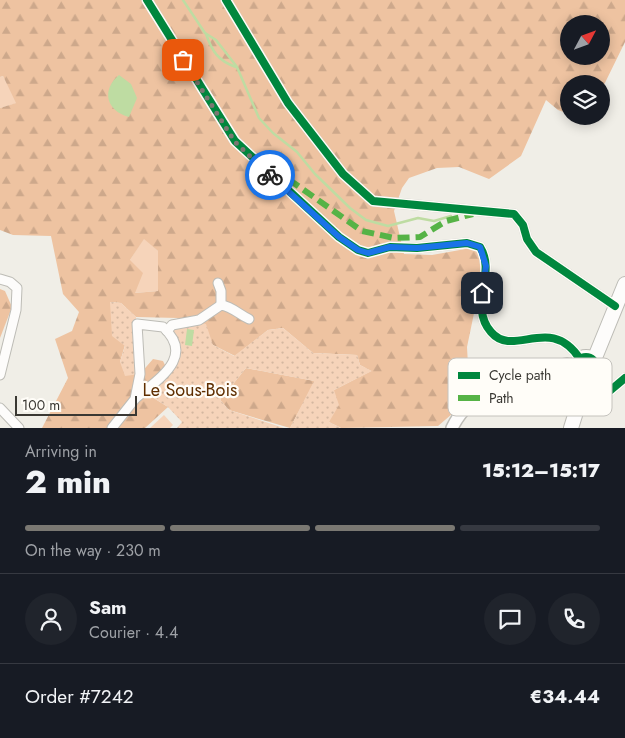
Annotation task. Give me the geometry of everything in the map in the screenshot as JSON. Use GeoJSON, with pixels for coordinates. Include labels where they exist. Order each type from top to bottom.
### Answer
{"type":"FeatureCollection","features":[{"type":"Feature","properties":{"kind":"main road"},"geometry":{"type":"LineString","coordinates":[[595,358],[614,306],[625,284]]}},
{"type":"Feature","properties":{"kind":"main road"},"geometry":{"type":"LineString","coordinates":[[452,428],[458,416]]}},
{"type":"Feature","properties":{"kind":"street"},"geometry":{"type":"LineString","coordinates":[[147,0],[235,142],[339,237],[358,250],[368,253],[390,247],[417,248],[467,243],[480,247],[486,266],[480,306],[483,320],[489,330],[495,336],[516,342],[549,336],[566,342],[575,358]]}},
{"type":"Feature","properties":{"kind":"street"},"geometry":{"type":"LineString","coordinates":[[226,0],[288,103],[343,174],[373,201],[514,214],[523,225],[527,238],[536,252],[614,306]]}},
{"type":"Feature","properties":{"kind":"street"},"geometry":{"type":"LineString","coordinates":[[0,279],[10,282],[17,288],[16,310],[0,374]]}},
{"type":"Feature","properties":{"kind":"street"},"geometry":{"type":"LineString","coordinates":[[218,283],[222,291],[221,305]]}},
{"type":"Feature","properties":{"kind":"street"},"geometry":{"type":"LineString","coordinates":[[167,331],[172,325],[199,320],[221,305],[232,307],[238,314],[249,320]]}},
{"type":"Feature","properties":{"kind":"street"},"geometry":{"type":"LineString","coordinates":[[112,428],[135,399],[168,371],[176,357],[175,341],[163,326],[137,324],[140,374],[135,399]]}},
{"type":"Feature","properties":{"kind":"street"},"geometry":{"type":"LineString","coordinates":[[612,389],[625,378]]}},
{"type":"Feature","properties":{"kind":"street"},"geometry":{"type":"LineString","coordinates":[[0,408],[19,428]]}},
{"type":"Feature","properties":{"kind":"green space"},"geometry":{"type":"Polygon","coordinates":[[[0,0],[625,0],[625,42],[609,75],[560,75],[560,111],[546,100],[521,156],[489,179],[459,167],[437,168],[409,178],[402,188],[394,211],[404,254],[432,255],[471,248],[478,251],[482,259],[483,270],[467,347],[468,358],[448,358],[448,416],[450,416],[438,426],[341,428],[329,422],[334,390],[371,371],[360,365],[357,355],[313,353],[283,328],[268,330],[235,356],[213,345],[178,318],[136,317],[121,303],[110,302],[125,345],[120,362],[140,374],[153,359],[163,361],[168,371],[144,392],[168,407],[145,428],[42,428],[68,378],[55,339],[72,331],[79,312],[63,294],[51,236],[13,235],[0,230],[0,108],[16,103],[3,76],[0,77],[0,0]],[[144,239],[130,260],[143,273],[135,293],[158,291],[158,251],[144,239]]]}},
{"type":"Feature","properties":{"kind":"green space"},"geometry":{"type":"Polygon","coordinates":[[[3,76],[17,103],[0,108],[0,77],[3,76]]]}},
{"type":"Feature","properties":{"kind":"green space"},"geometry":{"type":"Polygon","coordinates":[[[144,238],[158,251],[158,291],[134,293],[130,260],[144,238]]]}},
{"type":"Feature","properties":{"kind":"green space"},"geometry":{"type":"Polygon","coordinates":[[[0,289],[5,291],[12,307],[0,338],[0,289]]]}},
{"type":"Feature","properties":{"kind":"green space"},"geometry":{"type":"Polygon","coordinates":[[[110,302],[121,303],[136,317],[140,374],[125,376],[120,362],[125,346],[112,336],[110,302]]]}},
{"type":"Feature","properties":{"kind":"green space","name":"Le Sous-Bois"},"geometry":{"type":"Polygon","coordinates":[[[178,318],[206,324],[213,345],[234,356],[268,330],[283,328],[313,353],[357,355],[360,365],[372,371],[334,390],[339,405],[329,422],[341,428],[290,428],[314,381],[246,368],[233,384],[218,390],[221,401],[229,410],[284,428],[177,428],[182,422],[168,407],[144,392],[176,357],[167,331],[178,318]]]}},
{"type":"Feature","properties":{"kind":"green space"},"geometry":{"type":"Polygon","coordinates":[[[246,368],[315,381],[290,428],[229,410],[221,401],[218,390],[233,384],[246,368]]]}},
{"type":"Feature","properties":{"kind":"green space"},"geometry":{"type":"Polygon","coordinates":[[[164,415],[173,425],[170,428],[150,428],[164,415]]]}},
{"type":"Feature","properties":{"kind":"shaded area"},"geometry":{"type":"Polygon","coordinates":[[[119,75],[131,84],[137,98],[129,117],[115,110],[109,99],[110,87],[119,75]]]}},
{"type":"Feature","properties":{"kind":"shaded area"},"geometry":{"type":"Polygon","coordinates":[[[187,329],[194,330],[192,346],[185,345],[187,329]]]}},
{"type":"Feature","properties":{"kind":"waterway"},"geometry":{"type":"LineString","coordinates":[[183,0],[205,33],[216,40],[237,67],[259,118],[273,133],[297,152],[315,174],[350,208],[366,220],[388,226],[418,218],[434,221],[451,216]]}},
{"type":"Feature","properties":{"kind":"waterway"},"geometry":{"type":"LineString","coordinates":[[206,34],[216,55],[236,67]]}},
{"type":"Feature","properties":{"kind":"marked path"},"geometry":{"type":"LineString","coordinates":[[274,169],[362,231],[394,238],[420,237],[446,221],[473,214]]}},
{"type":"Feature","properties":{"kind":"cycle path"},"geometry":{"type":"LineString","coordinates":[[147,0],[235,141],[339,237],[358,250],[368,253],[390,247],[417,248],[467,243],[480,247],[486,268],[482,311],[485,322],[491,332],[500,339],[510,341],[545,337],[557,339],[569,346],[579,358]]}},
{"type":"Feature","properties":{"kind":"cycle path"},"geometry":{"type":"LineString","coordinates":[[226,0],[288,103],[343,174],[373,201],[514,214],[523,225],[527,239],[536,252],[615,306]]}},
{"type":"Feature","properties":{"kind":"cycle path"},"geometry":{"type":"LineString","coordinates":[[582,358],[590,358]]}},
{"type":"Feature","properties":{"kind":"cycle path"},"geometry":{"type":"LineString","coordinates":[[612,389],[625,378]]}},
{"type":"Feature","properties":{"kind":"way so far"},"geometry":{"type":"LineString","coordinates":[[183,60],[235,142],[270,175]]}},
{"type":"Feature","properties":{"kind":"route"},"geometry":{"type":"LineString","coordinates":[[270,175],[339,237],[358,250],[368,253],[390,247],[417,248],[467,243],[475,244],[483,251],[486,259],[482,293]]}}]}
